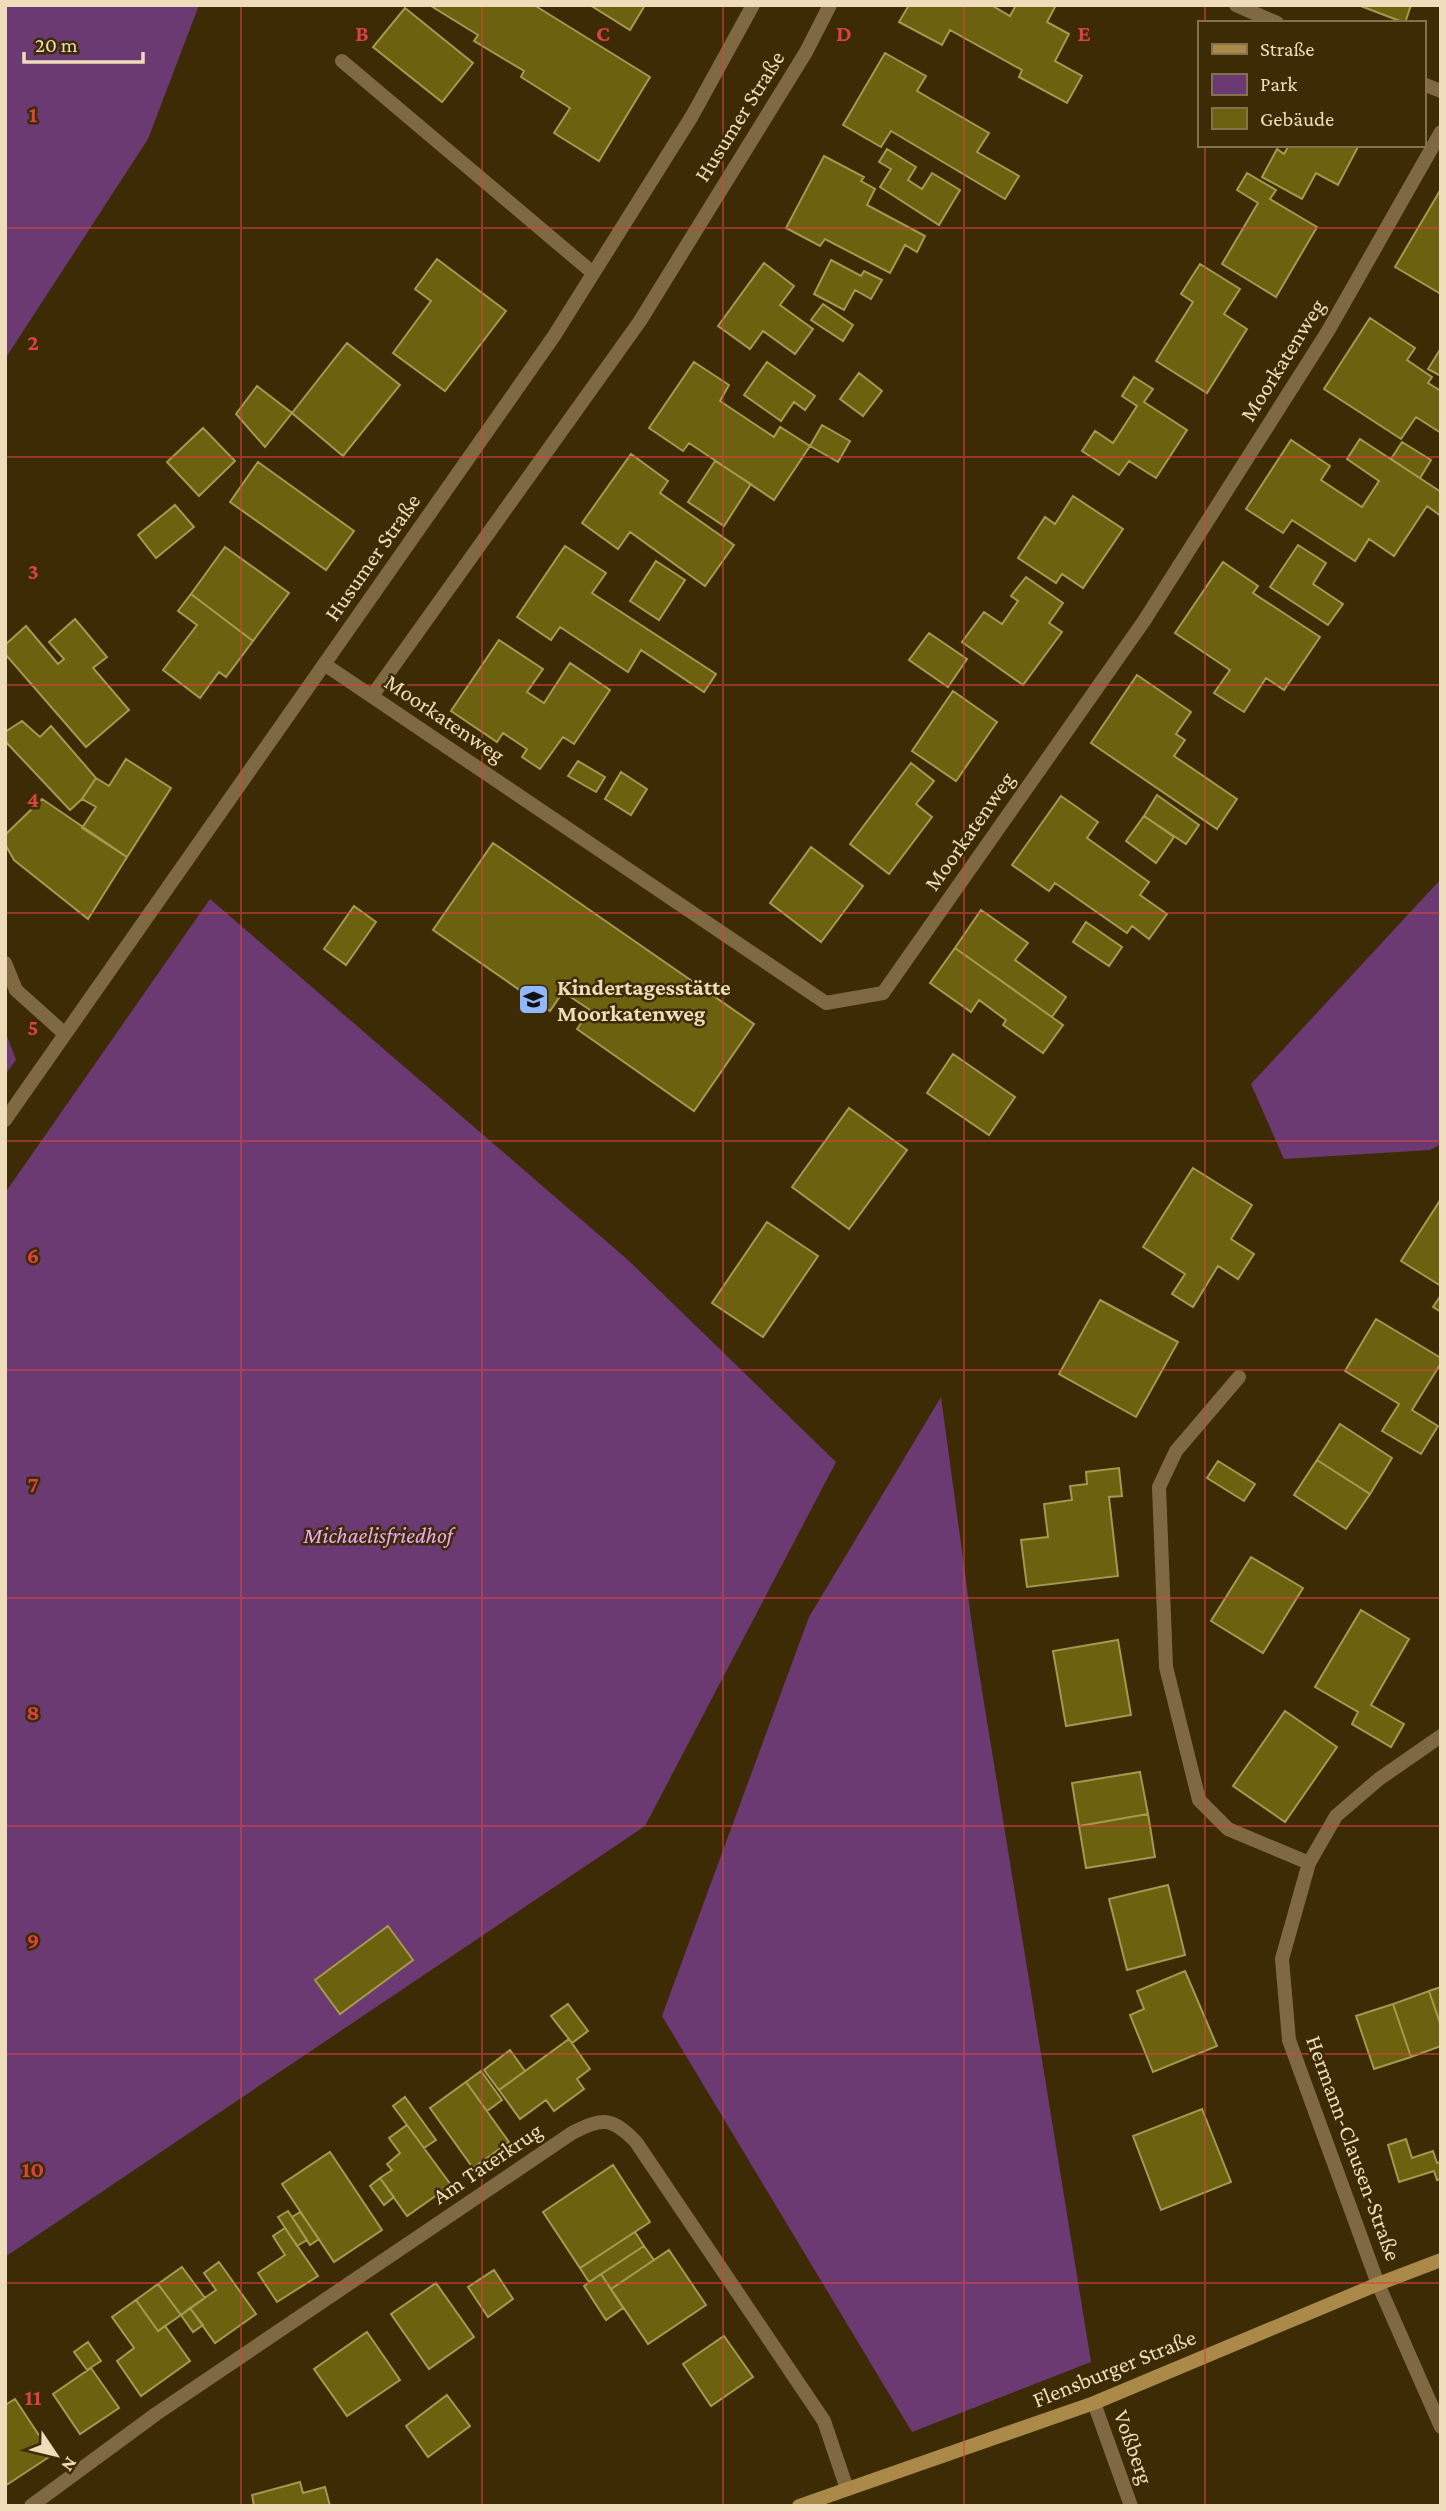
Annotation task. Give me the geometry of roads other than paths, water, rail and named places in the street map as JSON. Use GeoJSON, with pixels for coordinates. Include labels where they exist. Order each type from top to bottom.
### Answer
{"type":"FeatureCollection","features":[{"type":"Feature","properties":{"kind":"street","name":"Husumer Straße"},"geometry":{"type":"LineString","coordinates":[[5,1120],[554,336],[692,116],[753,5]]}},
{"type":"Feature","properties":{"kind":"street","name":"Husumer Straße"},"geometry":{"type":"LineString","coordinates":[[372,696],[640,321],[806,52],[830,5]]}},
{"type":"Feature","properties":{"kind":"street"},"geometry":{"type":"LineString","coordinates":[[1236,5],[1273,21]]}},
{"type":"Feature","properties":{"kind":"street"},"geometry":{"type":"LineString","coordinates":[[342,61],[593,273]]}},
{"type":"Feature","properties":{"kind":"street"},"geometry":{"type":"LineString","coordinates":[[1425,85],[1441,92]]}},
{"type":"Feature","properties":{"kind":"street","name":"Moorkatenweg"},"geometry":{"type":"LineString","coordinates":[[324,664],[826,1003],[883,993],[1144,621],[1328,331],[1441,132]]}},
{"type":"Feature","properties":{"kind":"street"},"geometry":{"type":"LineString","coordinates":[[5,963],[16,990],[65,1034]]}},
{"type":"Feature","properties":{"kind":"street"},"geometry":{"type":"LineString","coordinates":[[1239,1377],[1176,1451],[1159,1487],[1166,1667],[1199,1800],[1228,1829],[1308,1863]]}},
{"type":"Feature","properties":{"kind":"street","name":"Hermann-Clausen-Straße"},"geometry":{"type":"LineString","coordinates":[[1441,1736],[1379,1779],[1336,1816],[1308,1863],[1282,1959],[1289,2040],[1378,2284],[1441,2427]]}},
{"type":"Feature","properties":{"kind":"street","name":"Am Taterkrug"},"geometry":{"type":"LineString","coordinates":[[31,2506],[168,2407],[560,2141],[596,2121],[621,2126],[636,2141],[824,2421],[846,2489]]}},
{"type":"Feature","properties":{"kind":"street","name":"Flensburger Straße"},"geometry":{"type":"LineString","coordinates":[[799,2506],[1094,2403],[1441,2260]]}},
{"type":"Feature","properties":{"kind":"street","name":"Voßberg"},"geometry":{"type":"LineString","coordinates":[[1094,2403],[1131,2506]]}},
{"type":"Feature","properties":{"kind":"place","name":"Kindertagesstätte Moorkatenweg"},"geometry":{"type":"Point","coordinates":[534,1000]}},
{"type":"Feature","properties":{"kind":"park label","name":"Michaelisfriedhof"},"geometry":{"type":"Point","coordinates":[378,1535]}}]}
